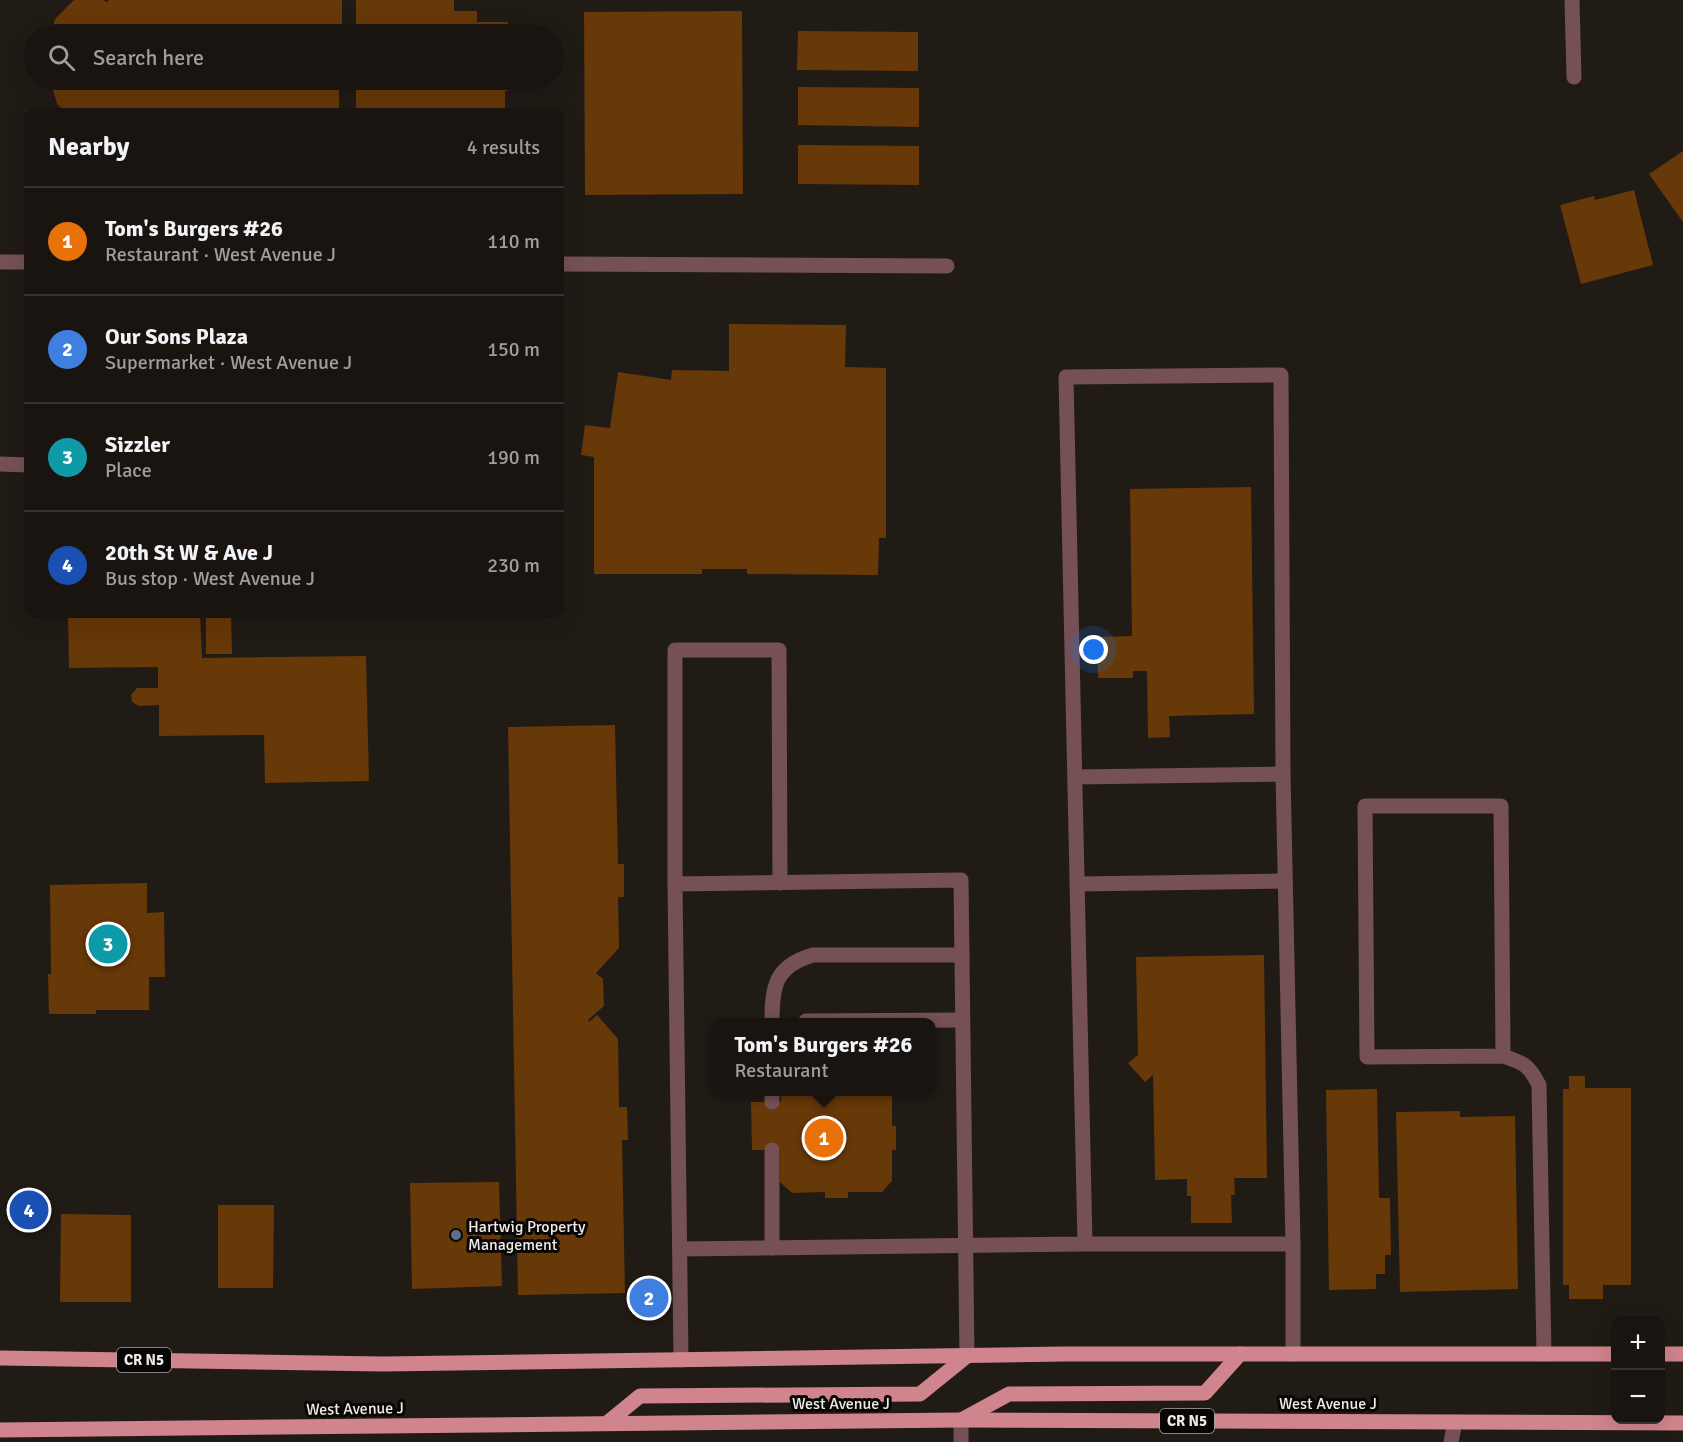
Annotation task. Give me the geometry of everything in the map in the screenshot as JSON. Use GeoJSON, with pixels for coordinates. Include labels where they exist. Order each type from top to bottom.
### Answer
{"type":"FeatureCollection","features":[{"type":"Feature","properties":{"kind":"main road"},"geometry":{"type":"LineString","coordinates":[[961,1420],[1009,1394],[1205,1393],[1239,1354]]}},
{"type":"Feature","properties":{"kind":"main road","name":"CR N5"},"geometry":{"type":"LineString","coordinates":[[0,1358],[383,1364],[967,1356],[1611,1354]]}},
{"type":"Feature","properties":{"kind":"main road"},"geometry":{"type":"LineString","coordinates":[[1665,1354],[1683,1354]]}},
{"type":"Feature","properties":{"kind":"main road"},"geometry":{"type":"LineString","coordinates":[[607,1423],[640,1396],[920,1394],[967,1356]]}},
{"type":"Feature","properties":{"kind":"main road","name":"West Avenue J"},"geometry":{"type":"LineString","coordinates":[[0,1430],[961,1420],[1683,1423]]}},
{"type":"Feature","properties":{"kind":"street"},"geometry":{"type":"LineString","coordinates":[[1572,0],[1574,77]]}},
{"type":"Feature","properties":{"kind":"street"},"geometry":{"type":"LineString","coordinates":[[0,262],[24,262]]}},
{"type":"Feature","properties":{"kind":"street"},"geometry":{"type":"LineString","coordinates":[[564,264],[947,266]]}},
{"type":"Feature","properties":{"kind":"street"},"geometry":{"type":"LineString","coordinates":[[1085,1244],[1066,377],[1281,375],[1283,774],[1293,1244],[1293,1354]]}},
{"type":"Feature","properties":{"kind":"street"},"geometry":{"type":"LineString","coordinates":[[0,464],[24,465]]}},
{"type":"Feature","properties":{"kind":"street"},"geometry":{"type":"LineString","coordinates":[[681,1360],[675,884],[675,650],[779,650],[780,883]]}},
{"type":"Feature","properties":{"kind":"street"},"geometry":{"type":"LineString","coordinates":[[1075,777],[1283,774]]}},
{"type":"Feature","properties":{"kind":"street"},"geometry":{"type":"LineString","coordinates":[[1503,1056],[1501,806],[1365,806],[1367,1057],[1503,1056],[1522,1062],[1532,1071],[1539,1084],[1544,1354]]}},
{"type":"Feature","properties":{"kind":"street"},"geometry":{"type":"LineString","coordinates":[[675,884],[961,880],[967,1356]]}},
{"type":"Feature","properties":{"kind":"street"},"geometry":{"type":"LineString","coordinates":[[1077,884],[1285,881]]}},
{"type":"Feature","properties":{"kind":"street"},"geometry":{"type":"LineString","coordinates":[[772,1018],[774,986],[782,971],[798,959],[813,955],[962,955]]}},
{"type":"Feature","properties":{"kind":"street"},"geometry":{"type":"LineString","coordinates":[[936,1020],[963,1020]]}},
{"type":"Feature","properties":{"kind":"street"},"geometry":{"type":"LineString","coordinates":[[772,1149],[772,1248]]}},
{"type":"Feature","properties":{"kind":"street"},"geometry":{"type":"LineString","coordinates":[[680,1249],[1293,1244]]}},
{"type":"Feature","properties":{"kind":"street"},"geometry":{"type":"LineString","coordinates":[[961,1420],[961,1442]]}},
{"type":"Feature","properties":{"kind":"street"},"geometry":{"type":"LineString","coordinates":[[1451,1442],[1455,1422]]}},
{"type":"Feature","properties":{"kind":"building"},"geometry":{"type":"Polygon","coordinates":[[[74,0],[107,2],[109,0],[342,0],[342,24],[54,24],[55,19],[74,0]]]}},
{"type":"Feature","properties":{"kind":"building"},"geometry":{"type":"Polygon","coordinates":[[[356,0],[454,0],[454,11],[477,11],[477,22],[508,22],[508,24],[356,24],[356,0]]]}},
{"type":"Feature","properties":{"kind":"building"},"geometry":{"type":"Polygon","coordinates":[[[742,11],[743,194],[585,195],[584,12],[742,11]]]}},
{"type":"Feature","properties":{"kind":"building"},"geometry":{"type":"Polygon","coordinates":[[[798,31],[918,32],[918,71],[797,70],[798,31]]]}},
{"type":"Feature","properties":{"kind":"building"},"geometry":{"type":"Polygon","coordinates":[[[798,87],[919,88],[919,127],[798,125],[798,87]]]}},
{"type":"Feature","properties":{"kind":"building"},"geometry":{"type":"Polygon","coordinates":[[[53,90],[339,90],[339,108],[62,108],[57,104],[53,90]]]}},
{"type":"Feature","properties":{"kind":"building"},"geometry":{"type":"Polygon","coordinates":[[[356,90],[508,90],[505,91],[505,108],[356,108],[356,90]]]}},
{"type":"Feature","properties":{"kind":"building"},"geometry":{"type":"Polygon","coordinates":[[[798,145],[919,146],[919,185],[798,184],[798,145]]]}},
{"type":"Feature","properties":{"kind":"building"},"geometry":{"type":"Polygon","coordinates":[[[1683,151],[1683,222],[1649,174],[1683,151]]]}},
{"type":"Feature","properties":{"kind":"building"},"geometry":{"type":"Polygon","coordinates":[[[1634,190],[1653,265],[1581,284],[1560,205],[1594,196],[1595,200],[1634,190]]]}},
{"type":"Feature","properties":{"kind":"building"},"geometry":{"type":"Polygon","coordinates":[[[729,324],[846,325],[845,367],[886,368],[886,538],[879,538],[878,575],[747,574],[747,569],[702,569],[702,574],[594,574],[594,457],[581,455],[585,425],[610,428],[618,372],[671,380],[672,370],[729,371],[729,324]]]}},
{"type":"Feature","properties":{"kind":"building"},"geometry":{"type":"Polygon","coordinates":[[[1251,487],[1254,714],[1169,716],[1170,737],[1148,738],[1147,671],[1133,671],[1133,678],[1098,678],[1097,637],[1132,636],[1130,489],[1251,487]]]}},
{"type":"Feature","properties":{"kind":"building"},"geometry":{"type":"Polygon","coordinates":[[[68,618],[200,618],[202,658],[366,656],[369,781],[265,783],[264,735],[159,736],[159,705],[139,706],[132,702],[131,695],[137,688],[158,688],[158,667],[69,668],[68,618]]]}},
{"type":"Feature","properties":{"kind":"building"},"geometry":{"type":"Polygon","coordinates":[[[206,618],[231,618],[232,654],[206,654],[206,618]]]}},
{"type":"Feature","properties":{"kind":"building"},"geometry":{"type":"Polygon","coordinates":[[[615,725],[618,864],[624,864],[624,897],[618,897],[619,948],[596,973],[603,979],[604,1006],[588,1020],[589,1022],[597,1015],[618,1039],[619,1107],[627,1107],[628,1140],[622,1140],[625,1293],[518,1295],[508,727],[615,725]]]}},
{"type":"Feature","properties":{"kind":"building"},"geometry":{"type":"Polygon","coordinates":[[[147,883],[147,913],[164,912],[165,977],[149,977],[149,1010],[96,1010],[96,1014],[49,1014],[50,885],[147,883]]]}},
{"type":"Feature","properties":{"kind":"building"},"geometry":{"type":"Polygon","coordinates":[[[1264,955],[1267,1178],[1234,1178],[1235,1195],[1231,1195],[1232,1223],[1191,1223],[1191,1196],[1187,1196],[1187,1179],[1155,1180],[1153,1075],[1145,1082],[1128,1063],[1138,1055],[1136,957],[1264,955]]]}},
{"type":"Feature","properties":{"kind":"building"},"geometry":{"type":"Polygon","coordinates":[[[1569,1076],[1585,1076],[1585,1088],[1631,1088],[1631,1285],[1603,1285],[1603,1299],[1569,1299],[1569,1285],[1563,1285],[1563,1089],[1569,1089],[1569,1076]]]}},
{"type":"Feature","properties":{"kind":"building"},"geometry":{"type":"Polygon","coordinates":[[[1377,1089],[1379,1198],[1390,1198],[1391,1255],[1385,1255],[1385,1274],[1376,1274],[1376,1289],[1329,1290],[1326,1090],[1377,1089]]]}},
{"type":"Feature","properties":{"kind":"building"},"geometry":{"type":"Polygon","coordinates":[[[781,1096],[892,1096],[892,1126],[896,1126],[896,1150],[892,1150],[892,1181],[882,1192],[848,1192],[848,1198],[825,1198],[825,1192],[792,1193],[780,1182],[780,1150],[752,1150],[751,1102],[781,1102],[781,1096]]]}},
{"type":"Feature","properties":{"kind":"building"},"geometry":{"type":"Polygon","coordinates":[[[1460,1111],[1460,1117],[1515,1116],[1518,1289],[1400,1292],[1396,1112],[1460,1111]]]}},
{"type":"Feature","properties":{"kind":"building","name":"Hartwig Property Management"},"geometry":{"type":"Polygon","coordinates":[[[499,1182],[502,1286],[412,1289],[410,1183],[499,1182]]]}},
{"type":"Feature","properties":{"kind":"building"},"geometry":{"type":"Polygon","coordinates":[[[218,1205],[274,1205],[273,1288],[218,1288],[218,1205]]]}},
{"type":"Feature","properties":{"kind":"building"},"geometry":{"type":"Polygon","coordinates":[[[61,1214],[131,1215],[131,1302],[60,1302],[61,1214]]]}},
{"type":"Feature","properties":{"kind":"place","name":"Sizzler"},"geometry":{"type":"Point","coordinates":[108,944]}},
{"type":"Feature","properties":{"kind":"place","name":"Tom's Burgers #26"},"geometry":{"type":"Point","coordinates":[824,1138]}},
{"type":"Feature","properties":{"kind":"place","name":"20th St W & Ave J"},"geometry":{"type":"Point","coordinates":[29,1210]}},
{"type":"Feature","properties":{"kind":"place","name":"Hartwig Property Management"},"geometry":{"type":"Point","coordinates":[456,1235]}},
{"type":"Feature","properties":{"kind":"place","name":"Our Sons Plaza"},"geometry":{"type":"Point","coordinates":[649,1298]}}]}
